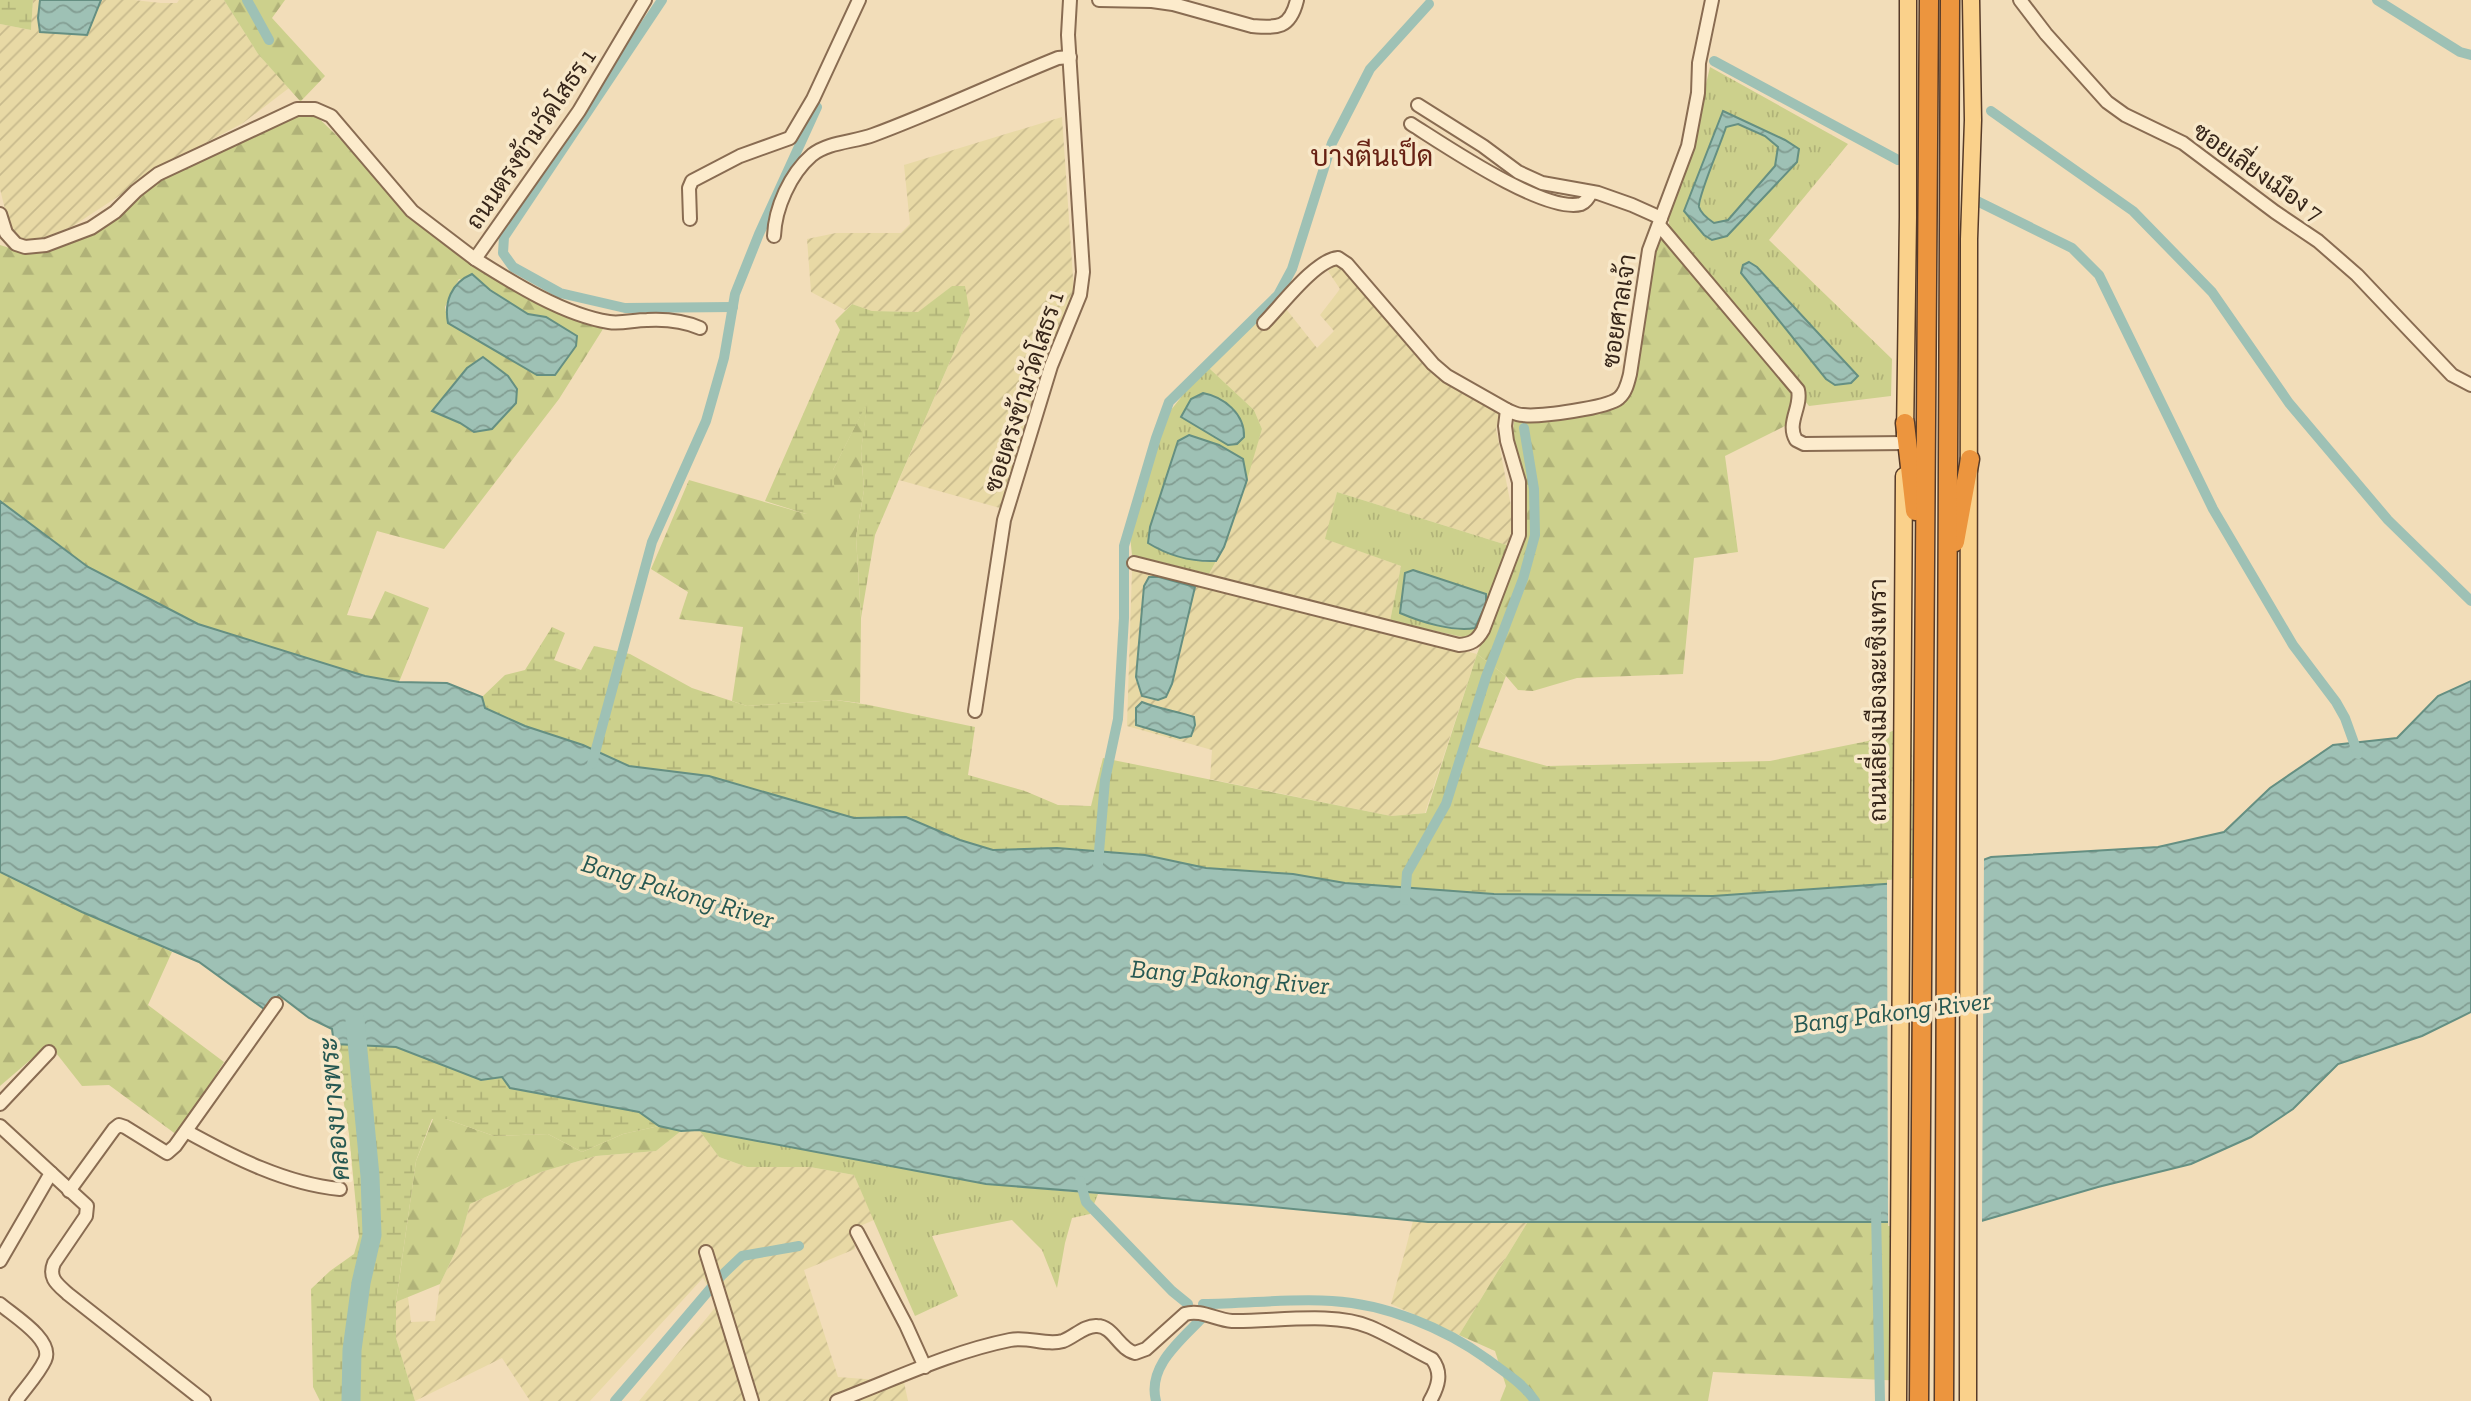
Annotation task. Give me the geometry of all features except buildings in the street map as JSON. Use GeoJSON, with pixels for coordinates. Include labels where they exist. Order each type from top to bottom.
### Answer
{"type":"FeatureCollection","features":[{"type":"Feature","properties":{"kind":"highway","name":"ถนนเลี่ยงเมืองฉะเชิงเทรา"},"geometry":{"type":"LineString","coordinates":[[1919,1401],[1928,0]]}},
{"type":"Feature","properties":{"kind":"highway"},"geometry":{"type":"LineString","coordinates":[[1944,1401],[1950,0]]}},
{"type":"Feature","properties":{"kind":"highway"},"geometry":{"type":"LineString","coordinates":[[1905,423],[1924,591]]}},
{"type":"Feature","properties":{"kind":"highway"},"geometry":{"type":"LineString","coordinates":[[1946,591],[1970,459]]}},
{"type":"Feature","properties":{"kind":"main road","name":"ถนนเลี่ยงเมืองฉะเชิงเทรา"},"geometry":{"type":"LineString","coordinates":[[1898,1401],[1908,0]]}},
{"type":"Feature","properties":{"kind":"main road"},"geometry":{"type":"LineString","coordinates":[[1968,1401],[1969,239],[1973,120],[1971,0]]}},
{"type":"Feature","properties":{"kind":"street","name":"ถนนตรงข้ามวัดโสธร 1"},"geometry":{"type":"LineString","coordinates":[[0,214],[6,233],[16,244],[25,247],[46,245],[91,228],[115,212],[158,174],[291,112],[306,108],[331,116],[412,211],[475,259],[579,111],[645,0]]}},
{"type":"Feature","properties":{"kind":"street"},"geometry":{"type":"LineString","coordinates":[[690,219],[689,188],[692,181],[740,156],[790,138],[813,99],[859,0]]}},
{"type":"Feature","properties":{"kind":"street","name":"ซอยตรงข้ามวัดโสธร 1"},"geometry":{"type":"LineString","coordinates":[[975,711],[1004,520],[1051,366],[1080,295],[1082,258],[1070,57],[1070,0]]}},
{"type":"Feature","properties":{"kind":"street"},"geometry":{"type":"LineString","coordinates":[[1099,0],[1173,4],[1252,26],[1274,27],[1288,20],[1297,0]]}},
{"type":"Feature","properties":{"kind":"street","name":"ซอยศาลเจ้า"},"geometry":{"type":"LineString","coordinates":[[1264,323],[1314,271],[1331,258],[1338,258],[1347,264],[1411,341],[1440,370],[1507,410],[1525,416],[1546,414],[1605,405],[1623,395],[1630,374],[1649,250],[1688,146],[1698,93],[1699,63],[1712,0]]}},
{"type":"Feature","properties":{"kind":"street","name":"ซอยเลี่ยงเมือง 7"},"geometry":{"type":"LineString","coordinates":[[2020,0],[2046,34],[2107,102],[2125,115],[2183,143],[2275,212],[2319,241],[2357,275],[2452,375],[2471,385]]}},
{"type":"Feature","properties":{"kind":"street"},"geometry":{"type":"LineString","coordinates":[[774,236],[774,225],[790,181],[811,156],[822,149],[872,135],[1058,58],[1070,57]]}},
{"type":"Feature","properties":{"kind":"street"},"geometry":{"type":"LineString","coordinates":[[1418,106],[1483,146],[1518,172],[1542,183],[1591,192],[1632,205],[1660,221],[1798,390],[1799,400],[1792,427],[1796,440],[1804,444],[1905,443]]}},
{"type":"Feature","properties":{"kind":"street"},"geometry":{"type":"LineString","coordinates":[[1410,124],[1515,188],[1562,203],[1580,204],[1587,201],[1591,192]]}},
{"type":"Feature","properties":{"kind":"street"},"geometry":{"type":"LineString","coordinates":[[475,259],[543,299],[587,316],[610,323],[649,319],[686,322],[700,328]]}},
{"type":"Feature","properties":{"kind":"street"},"geometry":{"type":"LineString","coordinates":[[1134,563],[1458,645],[1471,644],[1483,630],[1519,535],[1519,482],[1507,441],[1507,410]]}},
{"type":"Feature","properties":{"kind":"street"},"geometry":{"type":"LineString","coordinates":[[69,1191],[119,1125],[167,1153],[186,1131],[276,1004]]}},
{"type":"Feature","properties":{"kind":"street"},"geometry":{"type":"LineString","coordinates":[[0,1104],[49,1052]]}},
{"type":"Feature","properties":{"kind":"street"},"geometry":{"type":"LineString","coordinates":[[0,1126],[87,1206],[86,1216],[54,1263],[52,1278],[68,1294],[204,1401]]}},
{"type":"Feature","properties":{"kind":"street"},"geometry":{"type":"LineString","coordinates":[[186,1131],[229,1154],[276,1173],[310,1184],[341,1189]]}},
{"type":"Feature","properties":{"kind":"street"},"geometry":{"type":"LineString","coordinates":[[0,1261],[51,1172]]}},
{"type":"Feature","properties":{"kind":"street"},"geometry":{"type":"LineString","coordinates":[[857,1232],[925,1367]]}},
{"type":"Feature","properties":{"kind":"street"},"geometry":{"type":"LineString","coordinates":[[706,1252],[752,1401]]}},
{"type":"Feature","properties":{"kind":"street"},"geometry":{"type":"LineString","coordinates":[[0,1304],[41,1338],[46,1346],[44,1362],[16,1401]]}},
{"type":"Feature","properties":{"kind":"street"},"geometry":{"type":"LineString","coordinates":[[837,1401],[972,1349],[1012,1339],[1064,1341],[1096,1326],[1106,1328],[1122,1347],[1135,1353],[1146,1349],[1185,1314],[1206,1315],[1230,1321],[1322,1319],[1370,1326],[1432,1359],[1436,1364],[1439,1381],[1430,1401]]}},
{"type":"Feature","properties":{"kind":"shaded area"},"geometry":{"type":"Polygon","coordinates":[[[33,0],[40,0],[38,18],[86,35],[101,0],[177,3],[179,0],[224,0],[258,54],[289,88],[243,123],[177,158],[73,226],[38,240],[17,240],[9,225],[0,189],[0,24],[31,30],[33,0]]]}},
{"type":"Feature","properties":{"kind":"shaded area"},"geometry":{"type":"Polygon","coordinates":[[[1062,117],[1074,292],[1050,348],[1000,508],[899,480],[970,315],[952,286],[919,312],[872,311],[852,304],[845,310],[811,292],[807,239],[836,233],[901,233],[910,224],[904,165],[1062,117]]]}},
{"type":"Feature","properties":{"kind":"shaded area"},"geometry":{"type":"Polygon","coordinates":[[[1339,263],[1414,354],[1500,413],[1496,429],[1514,521],[1510,546],[1337,492],[1326,539],[1401,566],[1390,621],[1209,574],[1224,546],[1262,429],[1254,410],[1209,368],[1279,300],[1317,348],[1334,331],[1320,315],[1340,289],[1328,271],[1339,263]]]}},
{"type":"Feature","properties":{"kind":"shaded area"},"geometry":{"type":"Polygon","coordinates":[[[1132,570],[1148,571],[1477,654],[1425,813],[1391,816],[1210,779],[1212,750],[1127,726],[1132,570]],[[1159,577],[1166,697],[1172,684],[1195,588],[1159,577]]]}},
{"type":"Feature","properties":{"kind":"shaded area"},"geometry":{"type":"Polygon","coordinates":[[[699,1130],[719,1157],[747,1167],[810,1167],[854,1175],[874,1220],[853,1229],[855,1249],[804,1270],[838,1377],[904,1382],[908,1401],[639,1401],[718,1304],[703,1278],[590,1401],[530,1401],[502,1358],[415,1401],[396,1338],[396,1302],[408,1297],[411,1322],[435,1321],[440,1284],[459,1244],[470,1204],[541,1172],[596,1156],[656,1151],[681,1131],[699,1130]]]}},
{"type":"Feature","properties":{"kind":"shaded area"},"geometry":{"type":"Polygon","coordinates":[[[1413,1221],[1527,1223],[1459,1335],[1391,1304],[1413,1221]]]}},
{"type":"Feature","properties":{"kind":"green space"},"geometry":{"type":"Polygon","coordinates":[[[0,0],[33,0],[31,30],[0,24],[0,0]]]}},
{"type":"Feature","properties":{"kind":"green space"},"geometry":{"type":"Polygon","coordinates":[[[224,0],[285,0],[272,18],[325,76],[301,101],[461,256],[603,329],[559,399],[444,549],[377,531],[347,615],[372,619],[385,591],[429,608],[399,682],[365,676],[198,624],[88,567],[0,501],[0,245],[29,254],[300,101],[258,54],[224,0]],[[459,279],[445,307],[448,323],[546,317],[528,314],[490,290],[459,279]],[[467,368],[432,411],[474,432],[467,368]]]}},
{"type":"Feature","properties":{"kind":"green space"},"geometry":{"type":"Polygon","coordinates":[[[1710,67],[1848,144],[1769,240],[1892,359],[1891,396],[1809,406],[1669,228],[1669,217],[1690,152],[1710,67]]]}},
{"type":"Feature","properties":{"kind":"green space"},"geometry":{"type":"Polygon","coordinates":[[[1662,235],[1792,391],[1799,419],[1725,456],[1738,552],[1694,558],[1683,674],[1577,678],[1533,691],[1518,690],[1506,676],[1477,654],[1525,533],[1513,436],[1514,420],[1588,413],[1625,400],[1657,243],[1662,235]]]}},
{"type":"Feature","properties":{"kind":"green space"},"geometry":{"type":"Polygon","coordinates":[[[952,286],[965,286],[970,315],[875,535],[861,618],[856,537],[864,490],[861,451],[867,403],[833,470],[835,497],[806,514],[765,501],[840,330],[835,321],[852,304],[872,311],[918,312],[952,286]]]}},
{"type":"Feature","properties":{"kind":"green space"},"geometry":{"type":"Polygon","coordinates":[[[1209,368],[1254,410],[1262,429],[1247,480],[1243,459],[1178,441],[1150,527],[1148,543],[1205,562],[1216,561],[1209,574],[1132,555],[1130,536],[1167,415],[1190,386],[1209,368]]]}},
{"type":"Feature","properties":{"kind":"green space"},"geometry":{"type":"Polygon","coordinates":[[[868,400],[861,451],[864,490],[856,537],[861,618],[860,703],[836,700],[747,706],[732,701],[743,627],[679,619],[688,592],[651,569],[689,480],[806,514],[833,470],[868,400]]]}},
{"type":"Feature","properties":{"kind":"green space"},"geometry":{"type":"Polygon","coordinates":[[[1337,492],[1510,546],[1475,636],[1467,638],[1390,621],[1401,566],[1325,539],[1337,492]]]}},
{"type":"Feature","properties":{"kind":"green space"},"geometry":{"type":"Polygon","coordinates":[[[552,627],[565,633],[554,660],[581,670],[594,646],[630,654],[692,688],[747,706],[836,700],[975,727],[968,775],[1025,791],[1058,805],[1091,806],[1103,758],[1391,816],[1426,813],[1477,654],[1506,676],[1478,747],[1547,766],[1770,761],[1868,741],[1912,723],[1913,881],[1713,896],[1494,894],[1345,883],[1293,874],[1206,868],[1145,855],[1057,848],[993,850],[960,840],[906,817],[854,818],[709,776],[629,766],[583,745],[525,726],[485,708],[482,697],[505,675],[525,670],[552,627]]]}},
{"type":"Feature","properties":{"kind":"green space"},"geometry":{"type":"Polygon","coordinates":[[[0,872],[172,952],[148,1005],[224,1062],[177,1135],[109,1085],[82,1086],[49,1044],[0,1086],[0,872]]]}},
{"type":"Feature","properties":{"kind":"green space"},"geometry":{"type":"Polygon","coordinates":[[[334,1044],[396,1047],[481,1080],[502,1077],[510,1088],[639,1112],[659,1126],[623,1134],[582,1152],[548,1134],[494,1136],[446,1119],[432,1119],[416,1161],[396,1302],[396,1338],[415,1401],[320,1401],[313,1387],[311,1289],[354,1254],[359,1237],[349,1134],[334,1044]]]}},
{"type":"Feature","properties":{"kind":"green space"},"geometry":{"type":"Polygon","coordinates":[[[433,1119],[446,1119],[494,1136],[548,1134],[582,1152],[623,1134],[659,1126],[681,1131],[656,1151],[596,1156],[541,1172],[470,1204],[459,1244],[440,1284],[396,1302],[416,1161],[433,1119]]]}},
{"type":"Feature","properties":{"kind":"green space"},"geometry":{"type":"Polygon","coordinates":[[[699,1130],[986,1184],[1098,1194],[1090,1214],[1072,1218],[1057,1288],[1042,1250],[1012,1220],[932,1236],[958,1296],[915,1316],[854,1175],[810,1167],[747,1167],[719,1157],[699,1130]]]}},
{"type":"Feature","properties":{"kind":"green space"},"geometry":{"type":"Polygon","coordinates":[[[1908,1222],[1905,1381],[1713,1372],[1708,1401],[1500,1401],[1506,1386],[1495,1351],[1459,1335],[1527,1223],[1908,1222]]]}},
{"type":"Feature","properties":{"kind":"water"},"geometry":{"type":"Polygon","coordinates":[[[40,0],[101,0],[87,35],[40,32],[40,0]]]}},
{"type":"Feature","properties":{"kind":"water"},"geometry":{"type":"Polygon","coordinates":[[[1723,111],[1799,149],[1797,162],[1727,236],[1712,240],[1704,235],[1684,211],[1723,111]],[[1738,124],[1726,127],[1699,202],[1701,212],[1714,223],[1728,220],[1775,166],[1778,147],[1765,136],[1738,124]]]}},
{"type":"Feature","properties":{"kind":"water"},"geometry":{"type":"Polygon","coordinates":[[[1749,262],[1757,267],[1858,376],[1851,383],[1835,385],[1826,379],[1741,273],[1743,265],[1749,262]]]}},
{"type":"Feature","properties":{"kind":"water"},"geometry":{"type":"Polygon","coordinates":[[[472,274],[490,290],[528,314],[546,317],[577,336],[576,346],[555,375],[537,375],[448,323],[447,308],[451,294],[459,282],[472,274]]]}},
{"type":"Feature","properties":{"kind":"water"},"geometry":{"type":"Polygon","coordinates":[[[483,357],[508,376],[517,389],[516,403],[492,429],[474,432],[432,411],[467,368],[483,357]]]}},
{"type":"Feature","properties":{"kind":"water"},"geometry":{"type":"Polygon","coordinates":[[[1203,393],[1218,398],[1237,414],[1244,437],[1237,444],[1228,445],[1181,417],[1191,399],[1203,393]]]}},
{"type":"Feature","properties":{"kind":"water"},"geometry":{"type":"Polygon","coordinates":[[[1189,435],[1219,445],[1243,459],[1247,480],[1224,547],[1216,561],[1181,557],[1148,543],[1150,527],[1178,441],[1189,435]]]}},
{"type":"Feature","properties":{"kind":"water","name":"Bang Pakong River"},"geometry":{"type":"Polygon","coordinates":[[[0,501],[88,567],[198,624],[365,676],[399,682],[447,683],[482,697],[485,708],[525,726],[583,745],[629,766],[709,776],[854,818],[906,817],[960,840],[993,850],[1057,848],[1145,855],[1206,868],[1293,874],[1345,883],[1494,894],[1713,896],[1927,881],[1991,857],[2158,847],[2224,832],[2270,788],[2333,745],[2397,738],[2438,696],[2471,681],[2471,1012],[2422,1036],[2338,1064],[2293,1109],[2251,1137],[2191,1164],[2098,1187],[1978,1222],[1428,1222],[986,1184],[699,1130],[681,1131],[659,1126],[639,1112],[510,1088],[502,1077],[481,1080],[396,1047],[334,1044],[332,1029],[309,1018],[279,995],[264,1009],[199,962],[82,912],[0,872],[0,501]]]}},
{"type":"Feature","properties":{"kind":"water"},"geometry":{"type":"Polygon","coordinates":[[[1413,570],[1486,594],[1486,604],[1475,628],[1427,623],[1400,613],[1405,573],[1413,570]]]}},
{"type":"Feature","properties":{"kind":"water"},"geometry":{"type":"Polygon","coordinates":[[[1149,577],[1159,577],[1195,587],[1172,684],[1166,697],[1158,700],[1142,696],[1136,677],[1144,586],[1149,577]]]}},
{"type":"Feature","properties":{"kind":"water"},"geometry":{"type":"Polygon","coordinates":[[[1142,702],[1194,717],[1195,725],[1191,736],[1180,738],[1136,725],[1136,708],[1142,702]]]}},
{"type":"Feature","properties":{"kind":"pier"},"geometry":{"type":"Polygon","coordinates":[[[1984,856],[1982,1224],[1888,1226],[1887,880],[1927,877],[1984,856]]]}},
{"type":"Feature","properties":{"kind":"waterway"},"geometry":{"type":"LineString","coordinates":[[247,0],[269,40]]}},
{"type":"Feature","properties":{"kind":"waterway"},"geometry":{"type":"LineString","coordinates":[[662,0],[504,237],[503,253],[513,267],[560,293],[625,308],[733,307]]}},
{"type":"Feature","properties":{"kind":"waterway"},"geometry":{"type":"LineString","coordinates":[[2377,0],[2460,52],[2471,55]]}},
{"type":"Feature","properties":{"kind":"waterway"},"geometry":{"type":"LineString","coordinates":[[1098,864],[1105,780],[1118,719],[1124,618],[1124,546],[1169,402],[1278,295],[1292,269],[1332,143],[1370,69],[1429,4]]}},
{"type":"Feature","properties":{"kind":"waterway"},"geometry":{"type":"LineString","coordinates":[[1714,61],[1898,160]]}},
{"type":"Feature","properties":{"kind":"waterway"},"geometry":{"type":"LineString","coordinates":[[592,764],[652,542],[706,421],[724,358],[735,294],[759,234],[817,107]]}},
{"type":"Feature","properties":{"kind":"waterway"},"geometry":{"type":"LineString","coordinates":[[1991,111],[2133,211],[2212,292],[2289,403],[2388,520],[2471,601]]}},
{"type":"Feature","properties":{"kind":"waterway"},"geometry":{"type":"LineString","coordinates":[[1977,201],[2072,248],[2099,275],[2213,509],[2293,645],[2336,702],[2358,754]]}},
{"type":"Feature","properties":{"kind":"waterway"},"geometry":{"type":"LineString","coordinates":[[1405,900],[1407,873],[1446,804],[1486,677],[1523,579],[1535,535],[1534,489],[1524,428]]}},
{"type":"Feature","properties":{"kind":"waterway","name":"คลองบางพระ"},"geometry":{"type":"LineString","coordinates":[[351,1401],[352,1350],[361,1283],[372,1235],[370,1176],[355,1020]]}},
{"type":"Feature","properties":{"kind":"waterway"},"geometry":{"type":"LineString","coordinates":[[1080,1181],[1086,1202],[1172,1291],[1188,1304]]}},
{"type":"Feature","properties":{"kind":"waterway"},"geometry":{"type":"LineString","coordinates":[[1876,1211],[1880,1401]]}},
{"type":"Feature","properties":{"kind":"waterway"},"geometry":{"type":"LineString","coordinates":[[615,1401],[722,1275],[742,1256],[799,1246]]}},
{"type":"Feature","properties":{"kind":"waterway"},"geometry":{"type":"LineString","coordinates":[[1203,1304],[1316,1300],[1352,1303],[1393,1312],[1433,1328],[1470,1348],[1513,1378],[1535,1401]]}},
{"type":"Feature","properties":{"kind":"waterway"},"geometry":{"type":"LineString","coordinates":[[1156,1401],[1157,1374],[1163,1362],[1210,1309]]}},
{"type":"Feature","properties":{"kind":"district","name":"บางตีนเป็ด"},"geometry":{"type":"Point","coordinates":[1372,156]}}]}
